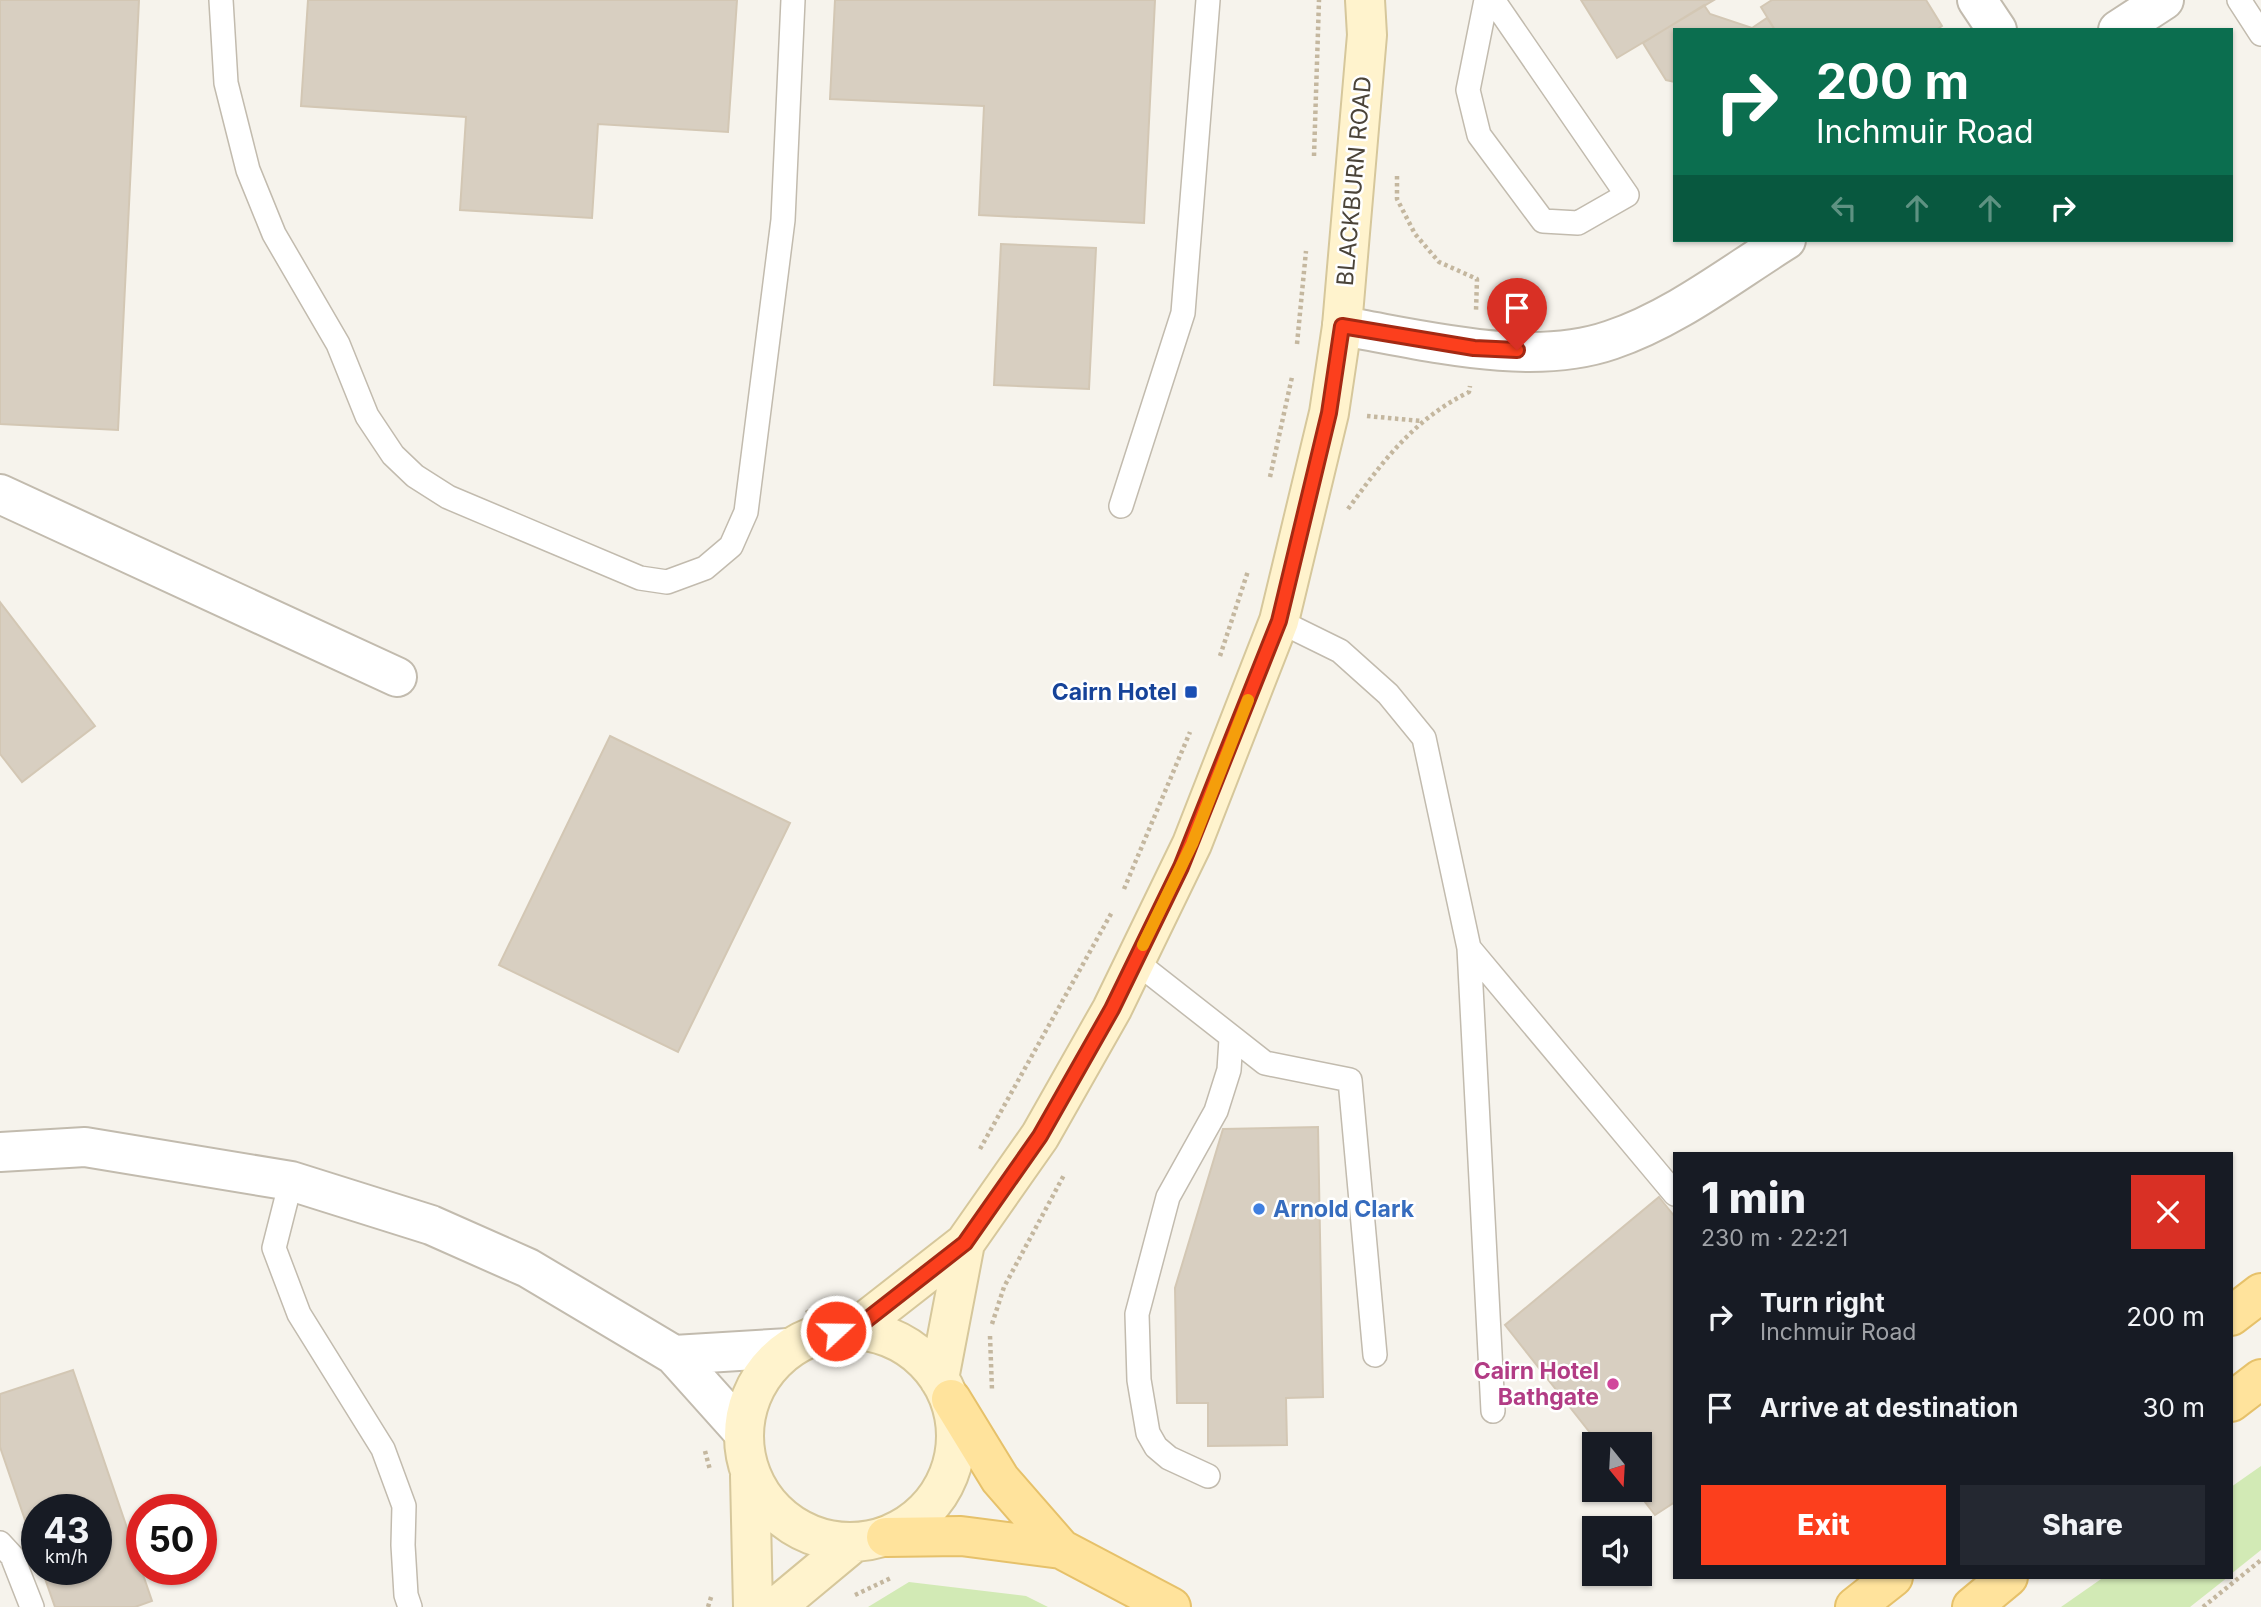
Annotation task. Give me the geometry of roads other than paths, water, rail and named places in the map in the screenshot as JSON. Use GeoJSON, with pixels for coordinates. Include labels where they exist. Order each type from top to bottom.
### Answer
{"type":"FeatureCollection","features":[{"type":"Feature","properties":{"kind":"main road","name":"BLACKBURN ROAD"},"geometry":{"type":"LineString","coordinates":[[844,1314],[965,1243],[1040,1136],[1135,961],[1192,844],[1279,621],[1329,413],[1342,326],[1367,35],[1365,0]]}},
{"type":"Feature","properties":{"kind":"main road","name":"BLACKBURN ROAD"},"geometry":{"type":"LineString","coordinates":[[945,1389],[965,1243]]}},
{"type":"Feature","properties":{"kind":"main road"},"geometry":{"type":"LineString","coordinates":[[2233,1314],[2261,1293]]}},
{"type":"Feature","properties":{"kind":"main road"},"geometry":{"type":"LineString","coordinates":[[753,1607],[750,1476],[743,1432],[745,1414],[762,1374],[793,1333],[818,1334],[844,1314],[893,1338],[930,1364],[1000,1479],[1060,1549]]}},
{"type":"Feature","properties":{"kind":"main road"},"geometry":{"type":"LineString","coordinates":[[2233,1400],[2261,1379]]}},
{"type":"Feature","properties":{"kind":"main road"},"geometry":{"type":"LineString","coordinates":[[776,1607],[869,1540],[904,1528],[932,1504],[945,1485],[955,1459],[957,1432],[945,1389]]}},
{"type":"Feature","properties":{"kind":"main road"},"geometry":{"type":"LineString","coordinates":[[750,1476],[781,1518],[816,1538],[869,1540],[961,1536],[1060,1549],[1171,1607]]}},
{"type":"Feature","properties":{"kind":"main road"},"geometry":{"type":"LineString","coordinates":[[1855,1607],[1890,1579]]}},
{"type":"Feature","properties":{"kind":"main road"},"geometry":{"type":"LineString","coordinates":[[1972,1607],[2006,1579]]}},
{"type":"Feature","properties":{"kind":"street"},"geometry":{"type":"LineString","coordinates":[[1977,0],[1996,28]]}},
{"type":"Feature","properties":{"kind":"street"},"geometry":{"type":"LineString","coordinates":[[2121,28],[2164,0]]}},
{"type":"Feature","properties":{"kind":"street"},"geometry":{"type":"LineString","coordinates":[[1342,326],[1474,348],[1560,352],[1609,341],[1654,322],[1783,242]]}},
{"type":"Feature","properties":{"kind":"street"},"geometry":{"type":"LineString","coordinates":[[0,494],[397,677]]}},
{"type":"Feature","properties":{"kind":"street"},"geometry":{"type":"LineString","coordinates":[[0,1152],[85,1147],[290,1181],[431,1225],[528,1268],[674,1355],[743,1432]]}},
{"type":"Feature","properties":{"kind":"street"},"geometry":{"type":"LineString","coordinates":[[674,1355],[793,1333]]}},
{"type":"Feature","properties":{"kind":"lane"},"geometry":{"type":"LineString","coordinates":[[221,0],[226,83],[248,170],[274,234],[338,344],[367,416],[393,455],[415,476],[448,497],[640,578],[667,582],[705,568],[732,546],[746,512],[783,220],[793,0]]}},
{"type":"Feature","properties":{"kind":"lane"},"geometry":{"type":"LineString","coordinates":[[1121,506],[1183,313],[1208,0]]}},
{"type":"Feature","properties":{"kind":"lane"},"geometry":{"type":"LineString","coordinates":[[1486,0],[1468,90],[1479,135],[1543,221],[1578,223],[1627,195],[1493,0]]}},
{"type":"Feature","properties":{"kind":"lane"},"geometry":{"type":"LineString","coordinates":[[2239,0],[2261,34]]}},
{"type":"Feature","properties":{"kind":"lane"},"geometry":{"type":"LineString","coordinates":[[1279,621],[1340,651],[1388,694],[1424,738],[1469,948],[1493,1411]]}},
{"type":"Feature","properties":{"kind":"lane"},"geometry":{"type":"LineString","coordinates":[[1469,948],[1673,1192]]}},
{"type":"Feature","properties":{"kind":"lane"},"geometry":{"type":"LineString","coordinates":[[1135,961],[1231,1039],[1265,1063],[1350,1080],[1375,1355]]}},
{"type":"Feature","properties":{"kind":"lane"},"geometry":{"type":"LineString","coordinates":[[1208,1476],[1169,1458],[1156,1447],[1148,1433],[1139,1380],[1137,1314],[1168,1197],[1216,1111],[1226,1080],[1231,1039]]}},
{"type":"Feature","properties":{"kind":"lane"},"geometry":{"type":"LineString","coordinates":[[290,1181],[274,1248],[299,1314],[387,1461],[404,1506],[403,1545],[406,1595],[410,1607]]}},
{"type":"Feature","properties":{"kind":"lane"},"geometry":{"type":"LineString","coordinates":[[0,1543],[12,1556],[32,1607]]}},
{"type":"Feature","properties":{"kind":"place","name":"Cairn Hotel"},"geometry":{"type":"Point","coordinates":[1191,692]}},
{"type":"Feature","properties":{"kind":"place","name":"Arnold Clark"},"geometry":{"type":"Point","coordinates":[1259,1209]}},
{"type":"Feature","properties":{"kind":"place","name":"Cairn Hotel Bathgate"},"geometry":{"type":"Point","coordinates":[1613,1384]}}]}
